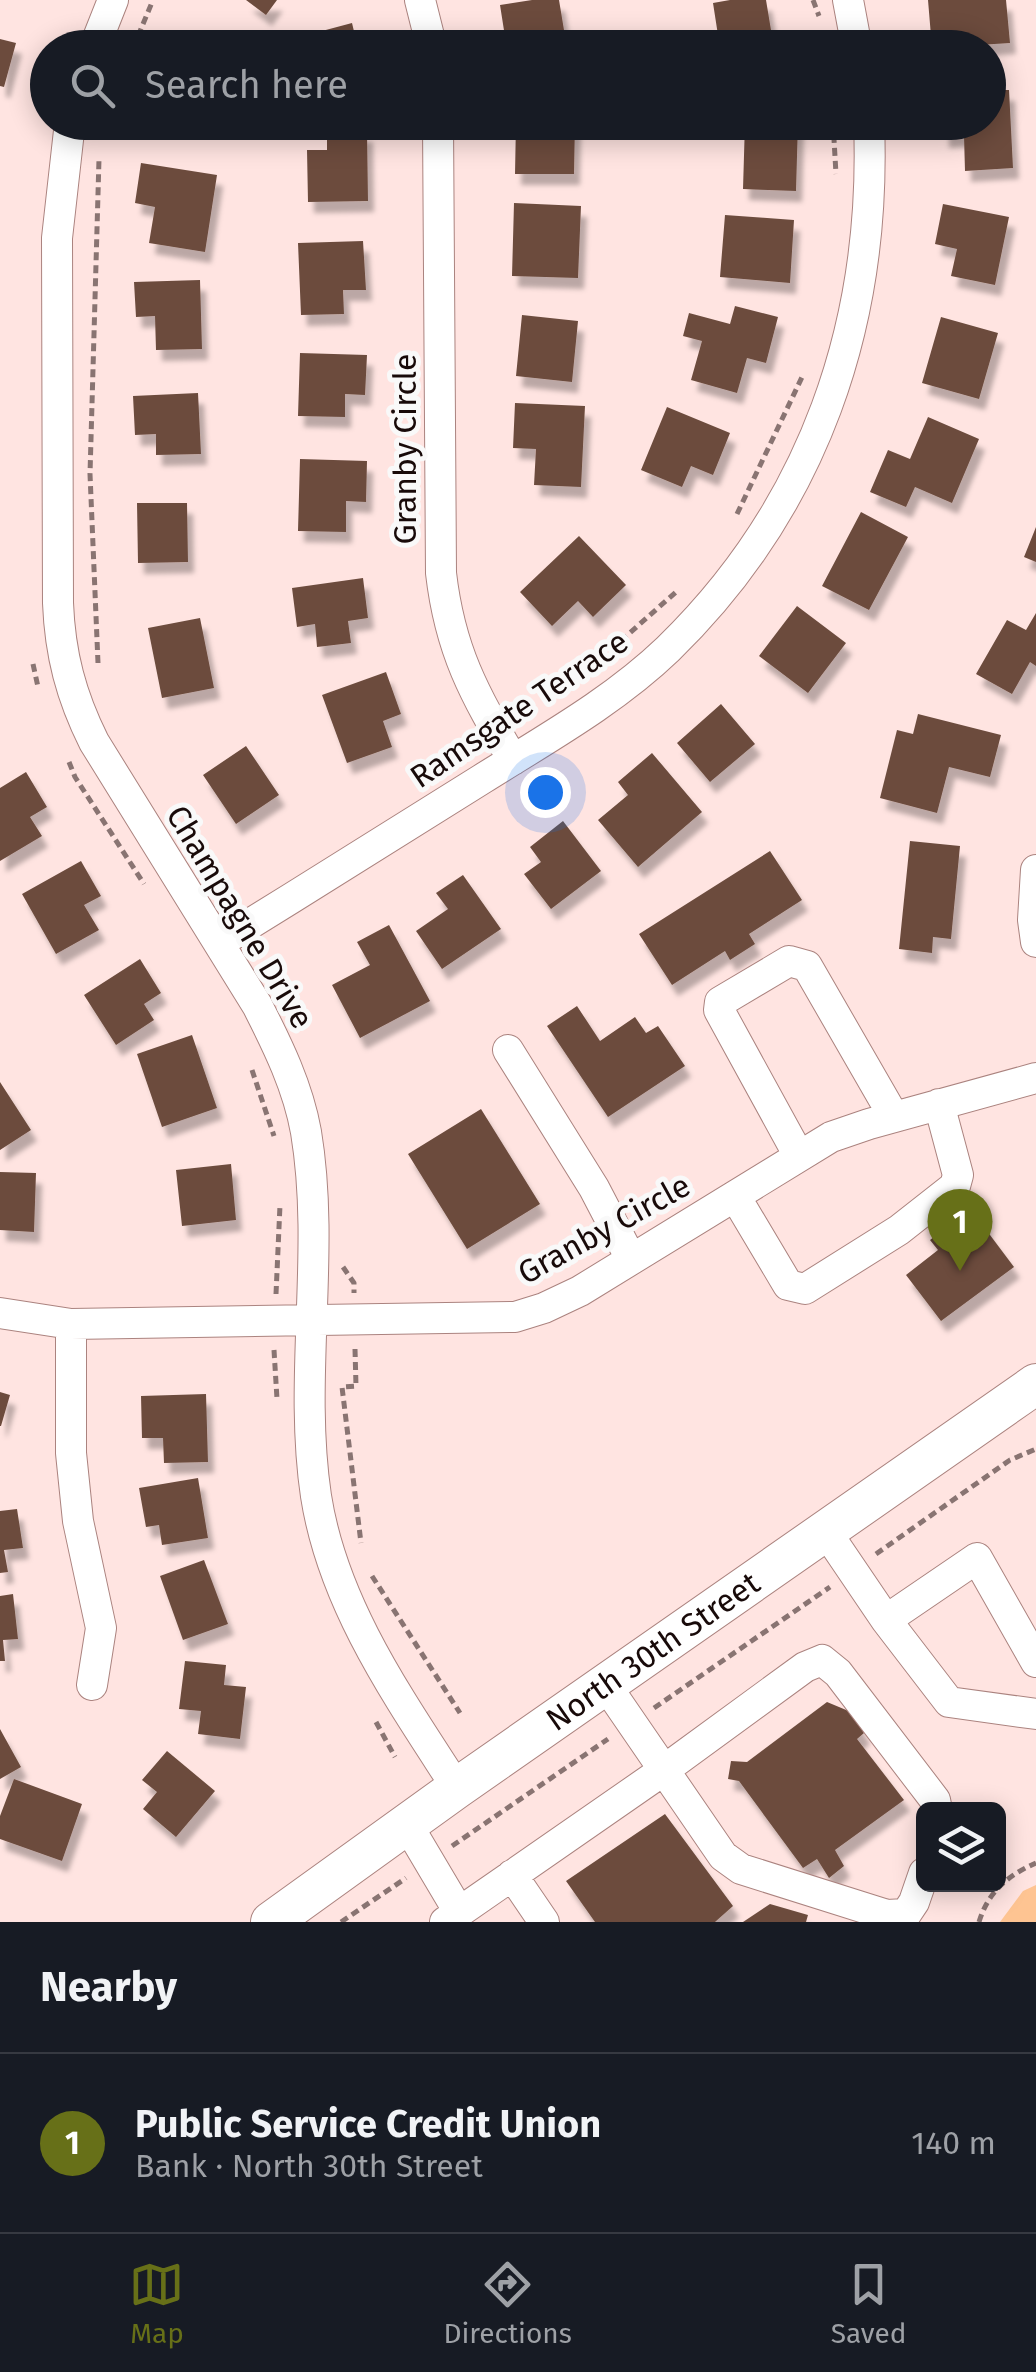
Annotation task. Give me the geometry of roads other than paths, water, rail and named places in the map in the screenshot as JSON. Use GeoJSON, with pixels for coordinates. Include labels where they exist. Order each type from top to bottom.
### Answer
{"type":"FeatureCollection","features":[{"type":"Feature","properties":{"kind":"main road","name":"North 30th Street"},"geometry":{"type":"LineString","coordinates":[[271,1922],[604,1684],[1036,1384]]}},
{"type":"Feature","properties":{"kind":"street"},"geometry":{"type":"LineString","coordinates":[[101,30],[113,0]]}},
{"type":"Feature","properties":{"kind":"street"},"geometry":{"type":"LineString","coordinates":[[420,0],[428,30]]}},
{"type":"Feature","properties":{"kind":"street"},"geometry":{"type":"LineString","coordinates":[[848,0],[854,30]]}},
{"type":"Feature","properties":{"kind":"street","name":"Champagne Drive"},"geometry":{"type":"LineString","coordinates":[[68,140],[57,238],[60,641],[77,708],[94,742],[257,1005],[280,1050],[305,1129],[311,1175],[310,1428],[316,1499],[329,1548],[365,1640],[458,1788]]}},
{"type":"Feature","properties":{"kind":"street","name":"Granby Circle"},"geometry":{"type":"LineString","coordinates":[[438,140],[441,573],[446,618],[474,693],[513,760]]}},
{"type":"Feature","properties":{"kind":"street","name":"Ramsgate Terrace"},"geometry":{"type":"LineString","coordinates":[[219,943],[604,699],[666,652],[707,607],[780,506],[836,389],[866,253],[870,140]]}},
{"type":"Feature","properties":{"kind":"street"},"geometry":{"type":"LineString","coordinates":[[1036,870],[1036,942]]}},
{"type":"Feature","properties":{"kind":"street"},"geometry":{"type":"LineString","coordinates":[[798,1156],[719,1010],[720,1002],[789,961],[807,966],[894,1117]]}},
{"type":"Feature","properties":{"kind":"street"},"geometry":{"type":"LineString","coordinates":[[508,1050],[594,1188],[631,1259]]}},
{"type":"Feature","properties":{"kind":"street","name":"Granby Circle"},"geometry":{"type":"LineString","coordinates":[[0,1313],[71,1324],[514,1317],[580,1291],[831,1137],[1036,1078]]}},
{"type":"Feature","properties":{"kind":"street"},"geometry":{"type":"LineString","coordinates":[[735,1196],[788,1285],[805,1290],[899,1230],[955,1186],[958,1175],[939,1104]]}},
{"type":"Feature","properties":{"kind":"street"},"geometry":{"type":"LineString","coordinates":[[71,1324],[71,1452],[78,1521],[101,1628],[92,1686]]}},
{"type":"Feature","properties":{"kind":"street"},"geometry":{"type":"LineString","coordinates":[[824,1530],[949,1702],[1036,1714]]}},
{"type":"Feature","properties":{"kind":"street"},"geometry":{"type":"LineString","coordinates":[[886,1620],[977,1558],[1036,1662]]}},
{"type":"Feature","properties":{"kind":"street"},"geometry":{"type":"LineString","coordinates":[[408,1826],[430,1862],[452,1917],[664,1770],[805,1666],[822,1660],[838,1673],[935,1802]]}},
{"type":"Feature","properties":{"kind":"street"},"geometry":{"type":"LineString","coordinates":[[604,1684],[723,1856],[741,1870],[828,1911],[906,1914],[917,1892]]}},
{"type":"Feature","properties":{"kind":"street"},"geometry":{"type":"LineString","coordinates":[[512,1876],[544,1922]]}},
{"type":"Feature","properties":{"kind":"place","name":"Public Service Credit Union"},"geometry":{"type":"Point","coordinates":[960,1271]}}]}
